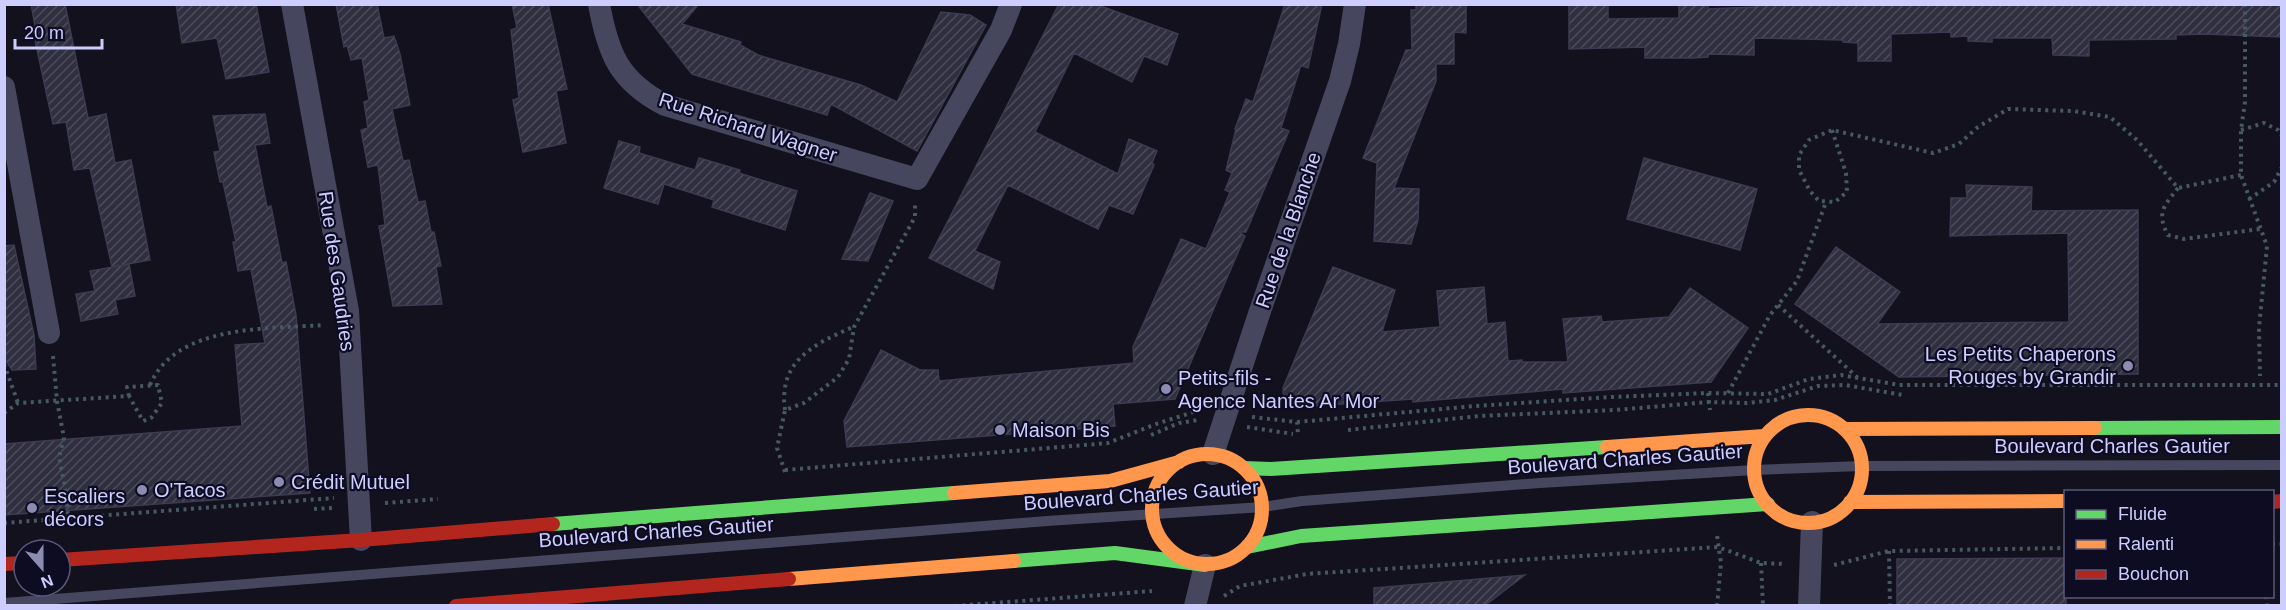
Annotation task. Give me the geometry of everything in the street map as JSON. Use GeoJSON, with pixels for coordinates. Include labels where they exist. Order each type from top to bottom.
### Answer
{"type":"FeatureCollection","features":[{"type":"Feature","properties":{"kind":"main road"},"geometry":{"type":"LineString","coordinates":[[1799,416],[1822,417],[1832,420],[1844,429],[1853,439],[1862,466],[1860,483],[1850,502],[1832,516],[1812,522],[1792,520],[1768,504],[1756,484],[1754,470],[1756,456],[1764,436],[1778,424],[1799,416]]}},
{"type":"Feature","properties":{"kind":"main road","name":"Boulevard Charles Gautier"},"geometry":{"type":"LineString","coordinates":[[1844,429],[2282,427]]}},
{"type":"Feature","properties":{"kind":"main road","name":"Boulevard Charles Gautier"},"geometry":{"type":"LineString","coordinates":[[1244,468],[1271,470],[1764,436]]}},
{"type":"Feature","properties":{"kind":"main road","name":"Boulevard Charles Gautier"},"geometry":{"type":"LineString","coordinates":[[72,559],[361,540],[1110,481],[1190,457],[1213,454]]}},
{"type":"Feature","properties":{"kind":"main road"},"geometry":{"type":"LineString","coordinates":[[456,606],[1115,553],[1205,565],[1229,559],[1247,547],[1255,536],[1263,507],[1254,480],[1244,468],[1235,461],[1213,454]]}},
{"type":"Feature","properties":{"kind":"main road"},"geometry":{"type":"LineString","coordinates":[[1179,462],[1160,480],[1154,494],[1153,513],[1156,529],[1164,543],[1178,556],[1205,565]]}},
{"type":"Feature","properties":{"kind":"main road"},"geometry":{"type":"LineString","coordinates":[[1850,502],[2064,501]]}},
{"type":"Feature","properties":{"kind":"main road"},"geometry":{"type":"LineString","coordinates":[[1247,547],[1301,536],[1768,504]]}},
{"type":"Feature","properties":{"kind":"street","name":"Rue des Gaudries"},"geometry":{"type":"LineString","coordinates":[[292,4],[348,323],[361,540]]}},
{"type":"Feature","properties":{"kind":"street","name":"Rue Richard Wagner"},"geometry":{"type":"LineString","coordinates":[[599,4],[605,36],[620,70],[654,99],[665,105],[916,179]]}},
{"type":"Feature","properties":{"kind":"street"},"geometry":{"type":"LineString","coordinates":[[916,179],[1001,30],[1011,4]]}},
{"type":"Feature","properties":{"kind":"street","name":"Rue de la Blanche"},"geometry":{"type":"LineString","coordinates":[[1213,454],[1340,81],[1355,4]]}},
{"type":"Feature","properties":{"kind":"street"},"geometry":{"type":"LineString","coordinates":[[4,87],[49,333]]}},
{"type":"Feature","properties":{"kind":"street"},"geometry":{"type":"LineString","coordinates":[[1809,606],[1812,522]]}},
{"type":"Feature","properties":{"kind":"street"},"geometry":{"type":"LineString","coordinates":[[1196,601],[1205,565]]}},
{"type":"Feature","properties":{"kind":"lane","name":"Boulevard Charles Gautier"},"geometry":{"type":"LineString","coordinates":[[4,603],[1153,513],[1263,507],[1302,501],[1754,470],[1862,466],[2282,465]]}},
{"type":"Feature","properties":{"kind":"path"},"geometry":{"type":"LineString","coordinates":[[2246,4],[2245,102],[2241,130],[2241,175],[2267,246],[2259,328],[2260,376]]}},
{"type":"Feature","properties":{"kind":"path"},"geometry":{"type":"LineString","coordinates":[[1832,130],[1846,173],[1847,192],[1835,202],[1819,201],[1810,191],[1799,170],[1799,155],[1809,140],[1832,130],[1933,153],[1959,144],[1978,127],[2008,109],[2073,111],[2110,117],[2137,140],[2178,189]]}},
{"type":"Feature","properties":{"kind":"path"},"geometry":{"type":"LineString","coordinates":[[2241,130],[2264,123],[2278,130],[2282,136]]}},
{"type":"Feature","properties":{"kind":"path"},"geometry":{"type":"LineString","coordinates":[[2250,199],[2274,182],[2282,167]]}},
{"type":"Feature","properties":{"kind":"path"},"geometry":{"type":"LineString","coordinates":[[2241,175],[2178,189],[2162,208],[2162,225],[2168,235],[2184,239],[2260,229]]}},
{"type":"Feature","properties":{"kind":"path"},"geometry":{"type":"LineString","coordinates":[[785,410],[804,403],[838,377],[849,359],[854,327],[915,217],[916,179]]}},
{"type":"Feature","properties":{"kind":"path"},"geometry":{"type":"LineString","coordinates":[[1728,393],[1770,315],[1797,281],[1826,202]]}},
{"type":"Feature","properties":{"kind":"path"},"geometry":{"type":"LineString","coordinates":[[1778,305],[1857,378]]}},
{"type":"Feature","properties":{"kind":"path"},"geometry":{"type":"LineString","coordinates":[[150,385],[162,364],[195,343],[226,332],[348,323]]}},
{"type":"Feature","properties":{"kind":"path"},"geometry":{"type":"LineString","coordinates":[[787,506],[785,470],[777,448],[785,410],[783,397],[785,380],[794,365],[808,351],[854,327]]}},
{"type":"Feature","properties":{"kind":"path"},"geometry":{"type":"LineString","coordinates":[[49,333],[64,438],[59,457],[69,518]]}},
{"type":"Feature","properties":{"kind":"path"},"geometry":{"type":"LineString","coordinates":[[4,364],[18,403]]}},
{"type":"Feature","properties":{"kind":"path"},"geometry":{"type":"LineString","coordinates":[[1298,422],[1475,406],[1611,397],[1768,394],[1809,379],[1840,375],[1899,385],[2282,385]]}},
{"type":"Feature","properties":{"kind":"path"},"geometry":{"type":"LineString","coordinates":[[158,385],[162,403],[151,418],[142,421],[129,396],[127,387],[158,385]]}},
{"type":"Feature","properties":{"kind":"path"},"geometry":{"type":"LineString","coordinates":[[1343,430],[1479,416],[1615,410],[1709,402],[1747,403],[1774,400],[1818,386],[1845,385],[1912,395]]}},
{"type":"Feature","properties":{"kind":"path"},"geometry":{"type":"LineString","coordinates":[[4,413],[18,403],[129,396]]}},
{"type":"Feature","properties":{"kind":"path"},"geometry":{"type":"LineString","coordinates":[[1222,423],[1298,435],[1309,434]]}},
{"type":"Feature","properties":{"kind":"path"},"geometry":{"type":"LineString","coordinates":[[785,470],[1108,443]]}},
{"type":"Feature","properties":{"kind":"path"},"geometry":{"type":"LineString","coordinates":[[4,523],[343,497]]}},
{"type":"Feature","properties":{"kind":"path"},"geometry":{"type":"LineString","coordinates":[[1717,606],[1720,572],[1718,547]]}},
{"type":"Feature","properties":{"kind":"path"},"geometry":{"type":"LineString","coordinates":[[955,606],[1117,592],[1160,591],[1196,601],[1221,598],[1240,586],[1307,574],[1718,547],[1761,563],[1809,566],[1834,565],[1889,551],[2064,548]]}},
{"type":"Feature","properties":{"kind":"path"},"geometry":{"type":"LineString","coordinates":[[1889,551],[1890,606]]}},
{"type":"Feature","properties":{"kind":"path"},"geometry":{"type":"LineString","coordinates":[[1761,563],[1763,606]]}},
{"type":"Feature","properties":{"kind":"building"},"geometry":{"type":"Polygon","coordinates":[[[31,4],[65,4],[88,118],[106,114],[115,163],[131,160],[150,260],[112,267],[90,168],[74,170],[66,122],[53,124],[33,31],[36,31],[31,4]]]}},
{"type":"Feature","properties":{"kind":"building"},"geometry":{"type":"Polygon","coordinates":[[[176,4],[256,4],[269,72],[226,79],[217,38],[182,43],[176,4]]]}},
{"type":"Feature","properties":{"kind":"building"},"geometry":{"type":"Polygon","coordinates":[[[336,4],[377,4],[384,38],[394,36],[410,105],[392,109],[403,161],[409,160],[418,202],[425,201],[431,232],[434,232],[441,266],[436,267],[442,304],[393,306],[379,226],[385,225],[378,165],[368,167],[361,130],[368,128],[364,102],[369,100],[362,58],[351,60],[347,45],[344,47],[336,4]]]}},
{"type":"Feature","properties":{"kind":"building"},"geometry":{"type":"Polygon","coordinates":[[[512,4],[548,4],[567,89],[556,91],[566,143],[523,152],[513,100],[519,98],[511,30],[517,28],[512,4]]]}},
{"type":"Feature","properties":{"kind":"building"},"geometry":{"type":"Polygon","coordinates":[[[637,4],[699,4],[682,24],[741,42],[740,45],[758,55],[861,85],[897,102],[941,12],[970,15],[986,25],[917,151],[831,104],[827,115],[692,74],[637,4]]]}},
{"type":"Feature","properties":{"kind":"building"},"geometry":{"type":"Polygon","coordinates":[[[1059,4],[1095,4],[1178,34],[1167,65],[1144,56],[1132,82],[1074,53],[1035,132],[1118,174],[1129,139],[1157,151],[1152,163],[1154,165],[1133,214],[1109,205],[1098,229],[1008,185],[975,251],[1000,262],[993,289],[929,258],[1059,4]]]}},
{"type":"Feature","properties":{"kind":"building"},"geometry":{"type":"Polygon","coordinates":[[[1285,4],[1322,4],[1308,68],[1301,65],[1281,128],[1289,131],[1246,232],[1239,232],[1245,236],[1175,399],[1113,404],[1115,426],[847,447],[844,421],[881,350],[920,370],[938,370],[939,381],[1134,363],[1133,347],[1181,239],[1206,249],[1230,192],[1225,190],[1232,173],[1226,170],[1235,129],[1246,99],[1253,102],[1285,4]]]}},
{"type":"Feature","properties":{"kind":"building"},"geometry":{"type":"Polygon","coordinates":[[[1416,4],[1466,4],[1466,33],[1454,32],[1454,64],[1436,64],[1436,81],[1394,188],[1419,189],[1418,220],[1411,244],[1374,241],[1377,163],[1363,158],[1406,50],[1412,50],[1411,10],[1416,10],[1416,4]]]}},
{"type":"Feature","properties":{"kind":"building"},"geometry":{"type":"Polygon","coordinates":[[[1569,4],[1608,4],[1608,19],[1679,18],[1679,4],[1708,4],[1708,9],[1755,7],[1755,4],[2282,4],[2282,37],[2204,34],[2176,35],[2176,39],[2089,40],[2089,56],[2053,55],[2052,38],[1992,38],[1992,42],[1968,41],[1968,36],[1951,37],[1951,32],[1891,34],[1891,61],[1858,61],[1858,43],[1843,42],[1843,40],[1754,38],[1754,55],[1708,54],[1708,57],[1694,58],[1645,58],[1645,47],[1569,49],[1569,4]]]}},
{"type":"Feature","properties":{"kind":"building"},"geometry":{"type":"Polygon","coordinates":[[[265,114],[270,143],[255,145],[267,207],[271,206],[282,263],[286,262],[296,315],[310,493],[4,515],[4,444],[242,426],[235,345],[265,343],[251,269],[238,271],[233,242],[236,242],[214,152],[220,151],[213,116],[265,114]]]}},
{"type":"Feature","properties":{"kind":"building"},"geometry":{"type":"Polygon","coordinates":[[[619,141],[640,147],[639,153],[695,170],[699,158],[797,191],[785,230],[712,207],[714,200],[664,184],[658,204],[604,188],[619,141]]]}},
{"type":"Feature","properties":{"kind":"building"},"geometry":{"type":"Polygon","coordinates":[[[1644,158],[1757,189],[1740,250],[1627,219],[1644,158]]]}},
{"type":"Feature","properties":{"kind":"building"},"geometry":{"type":"Polygon","coordinates":[[[1966,185],[2032,187],[2031,211],[2138,210],[2138,374],[1899,377],[1795,304],[1836,247],[1900,292],[1877,324],[2069,322],[2068,233],[1950,236],[1951,198],[1967,198],[1966,185]]]}},
{"type":"Feature","properties":{"kind":"building"},"geometry":{"type":"Polygon","coordinates":[[[870,193],[893,201],[868,261],[842,259],[870,193]]]}},
{"type":"Feature","properties":{"kind":"building"},"geometry":{"type":"Polygon","coordinates":[[[14,245],[34,335],[36,369],[12,370],[4,358],[4,246],[14,245]]]}},
{"type":"Feature","properties":{"kind":"building"},"geometry":{"type":"Polygon","coordinates":[[[129,264],[135,296],[115,300],[118,314],[81,321],[76,294],[95,291],[90,271],[129,264]]]}},
{"type":"Feature","properties":{"kind":"building"},"geometry":{"type":"Polygon","coordinates":[[[1333,267],[1395,290],[1382,332],[1440,327],[1437,291],[1484,287],[1487,324],[1505,322],[1508,361],[1568,362],[1563,319],[1601,316],[1602,322],[1669,317],[1690,288],[1748,328],[1711,382],[1563,393],[1563,389],[1413,402],[1413,399],[1284,408],[1283,388],[1333,267]]]}},
{"type":"Feature","properties":{"kind":"building"},"geometry":{"type":"Polygon","coordinates":[[[2064,558],[2066,606],[1906,606],[1897,604],[1897,559],[2064,558]]]}},
{"type":"Feature","properties":{"kind":"building"},"geometry":{"type":"Polygon","coordinates":[[[1525,575],[1484,606],[1374,606],[1374,588],[1525,575]]]}},
{"type":"Feature","properties":{"kind":"traffic: fast"},"geometry":{"type":"LineString","coordinates":[[2095,428],[2282,427]]}},
{"type":"Feature","properties":{"kind":"traffic: fast"},"geometry":{"type":"LineString","coordinates":[[1244,468],[1271,469],[1607,447]]}},
{"type":"Feature","properties":{"kind":"traffic: fast"},"geometry":{"type":"LineString","coordinates":[[553,524],[954,493]]}},
{"type":"Feature","properties":{"kind":"traffic: fast"},"geometry":{"type":"LineString","coordinates":[[1247,547],[1301,536],[1768,504]]}},
{"type":"Feature","properties":{"kind":"traffic: fast"},"geometry":{"type":"LineString","coordinates":[[1014,561],[1115,553],[1205,565]]}},
{"type":"Feature","properties":{"kind":"traffic: slow"},"geometry":{"type":"LineString","coordinates":[[1808,415],[1829,419],[1846,431],[1858,448],[1862,469],[1858,490],[1846,507],[1829,519],[1808,523],[1787,519],[1770,507],[1758,490],[1754,469],[1758,448],[1770,431],[1787,419],[1808,415]]}},
{"type":"Feature","properties":{"kind":"traffic: slow"},"geometry":{"type":"LineString","coordinates":[[1844,429],[2095,428]]}},
{"type":"Feature","properties":{"kind":"traffic: slow"},"geometry":{"type":"LineString","coordinates":[[1607,447],[1764,436]]}},
{"type":"Feature","properties":{"kind":"traffic: slow"},"geometry":{"type":"LineString","coordinates":[[1207,454],[1228,458],[1246,470],[1258,488],[1262,509],[1258,530],[1246,548],[1228,560],[1207,564],[1186,560],[1168,548],[1156,530],[1152,509],[1156,488],[1168,470],[1186,458],[1207,454]]}},
{"type":"Feature","properties":{"kind":"traffic: slow"},"geometry":{"type":"LineString","coordinates":[[954,493],[1110,481],[1179,462]]}},
{"type":"Feature","properties":{"kind":"traffic: slow"},"geometry":{"type":"LineString","coordinates":[[1850,502],[2064,501]]}},
{"type":"Feature","properties":{"kind":"traffic: slow"},"geometry":{"type":"LineString","coordinates":[[789,579],[1014,561]]}},
{"type":"Feature","properties":{"kind":"traffic: jam"},"geometry":{"type":"LineString","coordinates":[[2274,502],[2282,501]]}},
{"type":"Feature","properties":{"kind":"traffic: jam"},"geometry":{"type":"LineString","coordinates":[[72,559],[361,540],[553,524]]}},
{"type":"Feature","properties":{"kind":"traffic: jam"},"geometry":{"type":"LineString","coordinates":[[4,564],[12,564]]}},
{"type":"Feature","properties":{"kind":"traffic: jam"},"geometry":{"type":"LineString","coordinates":[[456,606],[789,579]]}},
{"type":"Feature","properties":{"kind":"place","name":"Les Petits Chaperons Rouges by Grandir"},"geometry":{"type":"Point","coordinates":[2128,366]}},
{"type":"Feature","properties":{"kind":"place","name":"Petits-fils - Agence Nantes Ar Mor"},"geometry":{"type":"Point","coordinates":[1166,389]}},
{"type":"Feature","properties":{"kind":"place","name":"Maison Bis"},"geometry":{"type":"Point","coordinates":[1000,430]}},
{"type":"Feature","properties":{"kind":"place","name":"Crédit Mutuel"},"geometry":{"type":"Point","coordinates":[279,482]}},
{"type":"Feature","properties":{"kind":"place","name":"O'Tacos"},"geometry":{"type":"Point","coordinates":[142,490]}},
{"type":"Feature","properties":{"kind":"place","name":"Escaliers décors"},"geometry":{"type":"Point","coordinates":[32,508]}}]}
